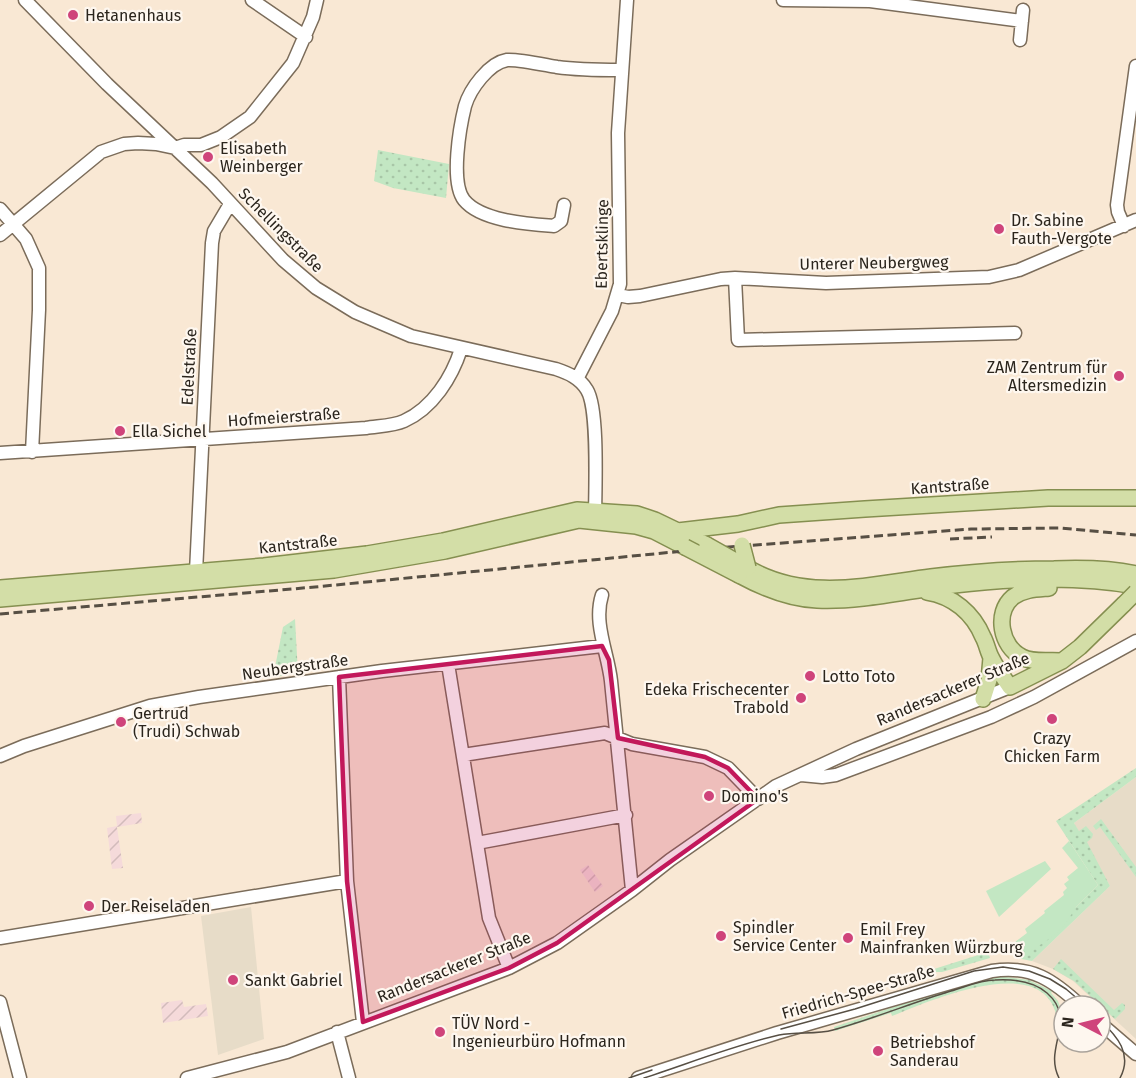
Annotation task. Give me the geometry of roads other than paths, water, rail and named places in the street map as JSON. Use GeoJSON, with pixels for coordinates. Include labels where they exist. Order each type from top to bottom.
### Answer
{"type":"FeatureCollection","features":[{"type":"Feature","properties":{"kind":"main road","name":"Kantstraße"},"geometry":{"type":"LineString","coordinates":[[0,588],[330,559],[394,550],[577,510],[595,515],[637,514],[678,531],[738,524],[766,518],[865,509],[1048,498],[1136,498]]}},
{"type":"Feature","properties":{"kind":"main road"},"geometry":{"type":"LineString","coordinates":[[0,599],[334,570],[435,554],[595,515],[645,528],[685,547],[792,586],[849,589],[951,575],[1015,570],[1079,568],[1136,574]]}},
{"type":"Feature","properties":{"kind":"main road"},"geometry":{"type":"LineString","coordinates":[[747,571],[742,545],[752,528],[766,518]]}},
{"type":"Feature","properties":{"kind":"main road"},"geometry":{"type":"LineString","coordinates":[[678,531],[707,545],[747,571],[760,586],[815,600],[847,599],[994,581],[1029,579],[1084,580],[1136,586]]}},
{"type":"Feature","properties":{"kind":"main road"},"geometry":{"type":"LineString","coordinates":[[1062,661],[1031,660],[1013,651],[1002,631],[1006,607],[1013,597],[1024,591],[1061,588],[1136,594]]}},
{"type":"Feature","properties":{"kind":"main road"},"geometry":{"type":"LineString","coordinates":[[915,590],[942,595],[964,610],[983,636],[991,658],[1010,687]]}},
{"type":"Feature","properties":{"kind":"main road","name":"Randersackerer Straße"},"geometry":{"type":"LineString","coordinates":[[1010,687],[1062,661],[1136,594]]}},
{"type":"Feature","properties":{"kind":"main road"},"geometry":{"type":"LineString","coordinates":[[983,699],[989,680],[991,658]]}},
{"type":"Feature","properties":{"kind":"street","name":"Schellingstraße"},"geometry":{"type":"LineString","coordinates":[[25,0],[107,84],[175,147],[283,260],[316,288],[356,312],[411,336],[556,369],[577,379]]}},
{"type":"Feature","properties":{"kind":"street"},"geometry":{"type":"LineString","coordinates":[[252,0],[306,37]]}},
{"type":"Feature","properties":{"kind":"street"},"geometry":{"type":"LineString","coordinates":[[0,235],[101,152],[124,144],[138,143],[175,147],[201,145],[221,137],[250,117],[292,63],[314,17],[316,0]]}},
{"type":"Feature","properties":{"kind":"street","name":"Ebertsklinge"},"geometry":{"type":"LineString","coordinates":[[577,379],[612,311],[618,295],[621,275],[618,133],[627,0]]}},
{"type":"Feature","properties":{"kind":"street"},"geometry":{"type":"LineString","coordinates":[[783,0],[870,1],[1022,16],[1020,40]]}},
{"type":"Feature","properties":{"kind":"street"},"geometry":{"type":"LineString","coordinates":[[564,205],[561,221],[554,226],[483,214],[463,199],[456,160],[466,104],[476,85],[492,66],[507,60],[568,68],[621,70]]}},
{"type":"Feature","properties":{"kind":"street"},"geometry":{"type":"LineString","coordinates":[[1124,226],[1117,205],[1136,66]]}},
{"type":"Feature","properties":{"kind":"street","name":"Edelstraße"},"geometry":{"type":"LineString","coordinates":[[196,572],[212,243],[214,231],[231,204]]}},
{"type":"Feature","properties":{"kind":"street"},"geometry":{"type":"LineString","coordinates":[[0,209],[31,246],[39,268],[32,452]]}},
{"type":"Feature","properties":{"kind":"street","name":"Unterer Neubergweg"},"geometry":{"type":"LineString","coordinates":[[618,295],[640,296],[720,279],[735,278],[826,283],[989,276],[1019,270],[1136,220]]}},
{"type":"Feature","properties":{"kind":"street"},"geometry":{"type":"LineString","coordinates":[[735,278],[738,340],[1015,333]]}},
{"type":"Feature","properties":{"kind":"street","name":"Hofmeierstraße"},"geometry":{"type":"LineString","coordinates":[[0,453],[366,428],[403,421],[435,397],[448,379],[461,349]]}},
{"type":"Feature","properties":{"kind":"street"},"geometry":{"type":"LineString","coordinates":[[577,379],[587,390],[592,410],[595,515]]}},
{"type":"Feature","properties":{"kind":"street"},"geometry":{"type":"LineString","coordinates":[[602,595],[600,602],[602,645],[609,660],[632,890]]}},
{"type":"Feature","properties":{"kind":"street"},"geometry":{"type":"LineString","coordinates":[[797,775],[822,777],[836,775],[970,725],[1034,697],[1136,641]]}},
{"type":"Feature","properties":{"kind":"street","name":"Neubergstraße"},"geometry":{"type":"LineString","coordinates":[[0,756],[24,746],[150,706],[339,677],[602,645]]}},
{"type":"Feature","properties":{"kind":"street"},"geometry":{"type":"LineString","coordinates":[[448,664],[489,918],[508,968]]}},
{"type":"Feature","properties":{"kind":"street"},"geometry":{"type":"LineString","coordinates":[[339,677],[347,881],[363,1022]]}},
{"type":"Feature","properties":{"kind":"street","name":"Randersackerer Straße"},"geometry":{"type":"LineString","coordinates":[[187,1078],[268,1058],[508,968],[557,943],[776,786],[797,775],[1010,687]]}},
{"type":"Feature","properties":{"kind":"street"},"geometry":{"type":"LineString","coordinates":[[464,755],[605,733],[632,744],[705,757],[728,768],[758,799]]}},
{"type":"Feature","properties":{"kind":"street"},"geometry":{"type":"LineString","coordinates":[[477,843],[626,815]]}},
{"type":"Feature","properties":{"kind":"street"},"geometry":{"type":"LineString","coordinates":[[0,938],[347,881]]}},
{"type":"Feature","properties":{"kind":"street","name":"Friedrich-Spee-Straße"},"geometry":{"type":"LineString","coordinates":[[638,1078],[777,1033],[992,971],[1018,970],[1036,974],[1051,981],[1067,994]]}},
{"type":"Feature","properties":{"kind":"street"},"geometry":{"type":"LineString","coordinates":[[0,1002],[20,1078]]}},
{"type":"Feature","properties":{"kind":"street"},"geometry":{"type":"LineString","coordinates":[[337,1032],[349,1078]]}},
{"type":"Feature","properties":{"kind":"street"},"geometry":{"type":"LineString","coordinates":[[1112,1033],[1136,1054]]}},
{"type":"Feature","properties":{"kind":"tram line"},"geometry":{"type":"LineString","coordinates":[[781,1029],[855,1009],[974,971],[1003,967],[1029,971],[1050,979],[1072,994]]}},
{"type":"Feature","properties":{"kind":"tram line"},"geometry":{"type":"LineString","coordinates":[[644,1078],[762,1039],[786,1034],[833,1030],[989,980],[1015,981],[1035,986],[1047,993],[1056,1003],[1060,1013],[1055,1055],[1055,1067],[1059,1078]]}},
{"type":"Feature","properties":{"kind":"tram line"},"geometry":{"type":"LineString","coordinates":[[1112,1032],[1124,1053],[1124,1069],[1120,1078]]}},
{"type":"Feature","properties":{"kind":"tram line"},"geometry":{"type":"LineString","coordinates":[[629,1078],[652,1070]]}},
{"type":"Feature","properties":{"kind":"railway"},"geometry":{"type":"LineString","coordinates":[[0,614],[315,587],[715,548],[971,529],[1060,528],[1136,535]]}},
{"type":"Feature","properties":{"kind":"railway"},"geometry":{"type":"LineString","coordinates":[[950,539],[992,537]]}},
{"type":"Feature","properties":{"kind":"place","name":"Hetanenhaus"},"geometry":{"type":"Point","coordinates":[73,15]}},
{"type":"Feature","properties":{"kind":"place","name":"Elisabeth Weinberger"},"geometry":{"type":"Point","coordinates":[208,157]}},
{"type":"Feature","properties":{"kind":"place","name":"Dr. Sabine Fauth-Vergote"},"geometry":{"type":"Point","coordinates":[999,229]}},
{"type":"Feature","properties":{"kind":"place","name":"ZAM Zentrum für Altersmedizin"},"geometry":{"type":"Point","coordinates":[1119,376]}},
{"type":"Feature","properties":{"kind":"place","name":"Ella Sichel"},"geometry":{"type":"Point","coordinates":[120,431]}},
{"type":"Feature","properties":{"kind":"place","name":"Lotto Toto"},"geometry":{"type":"Point","coordinates":[810,676]}},
{"type":"Feature","properties":{"kind":"place","name":"Edeka Frischecenter Trabold"},"geometry":{"type":"Point","coordinates":[801,698]}},
{"type":"Feature","properties":{"kind":"place","name":"Crazy Chicken Farm"},"geometry":{"type":"Point","coordinates":[1052,719]}},
{"type":"Feature","properties":{"kind":"place","name":"Gertrud (Trudi) Schwab"},"geometry":{"type":"Point","coordinates":[121,722]}},
{"type":"Feature","properties":{"kind":"place","name":"Domino's"},"geometry":{"type":"Point","coordinates":[709,796]}},
{"type":"Feature","properties":{"kind":"place","name":"Der Reiseladen"},"geometry":{"type":"Point","coordinates":[89,906]}},
{"type":"Feature","properties":{"kind":"place","name":"Spindler Service Center"},"geometry":{"type":"Point","coordinates":[721,936]}},
{"type":"Feature","properties":{"kind":"place","name":"Emil Frey Mainfranken Würzburg"},"geometry":{"type":"Point","coordinates":[848,938]}},
{"type":"Feature","properties":{"kind":"place","name":"Sankt Gabriel"},"geometry":{"type":"Point","coordinates":[233,980]}},
{"type":"Feature","properties":{"kind":"place","name":"TÜV Nord - Ingenieurbüro Hofmann"},"geometry":{"type":"Point","coordinates":[440,1032]}},
{"type":"Feature","properties":{"kind":"place","name":"Betriebshof Sanderau"},"geometry":{"type":"Point","coordinates":[878,1051]}}]}
